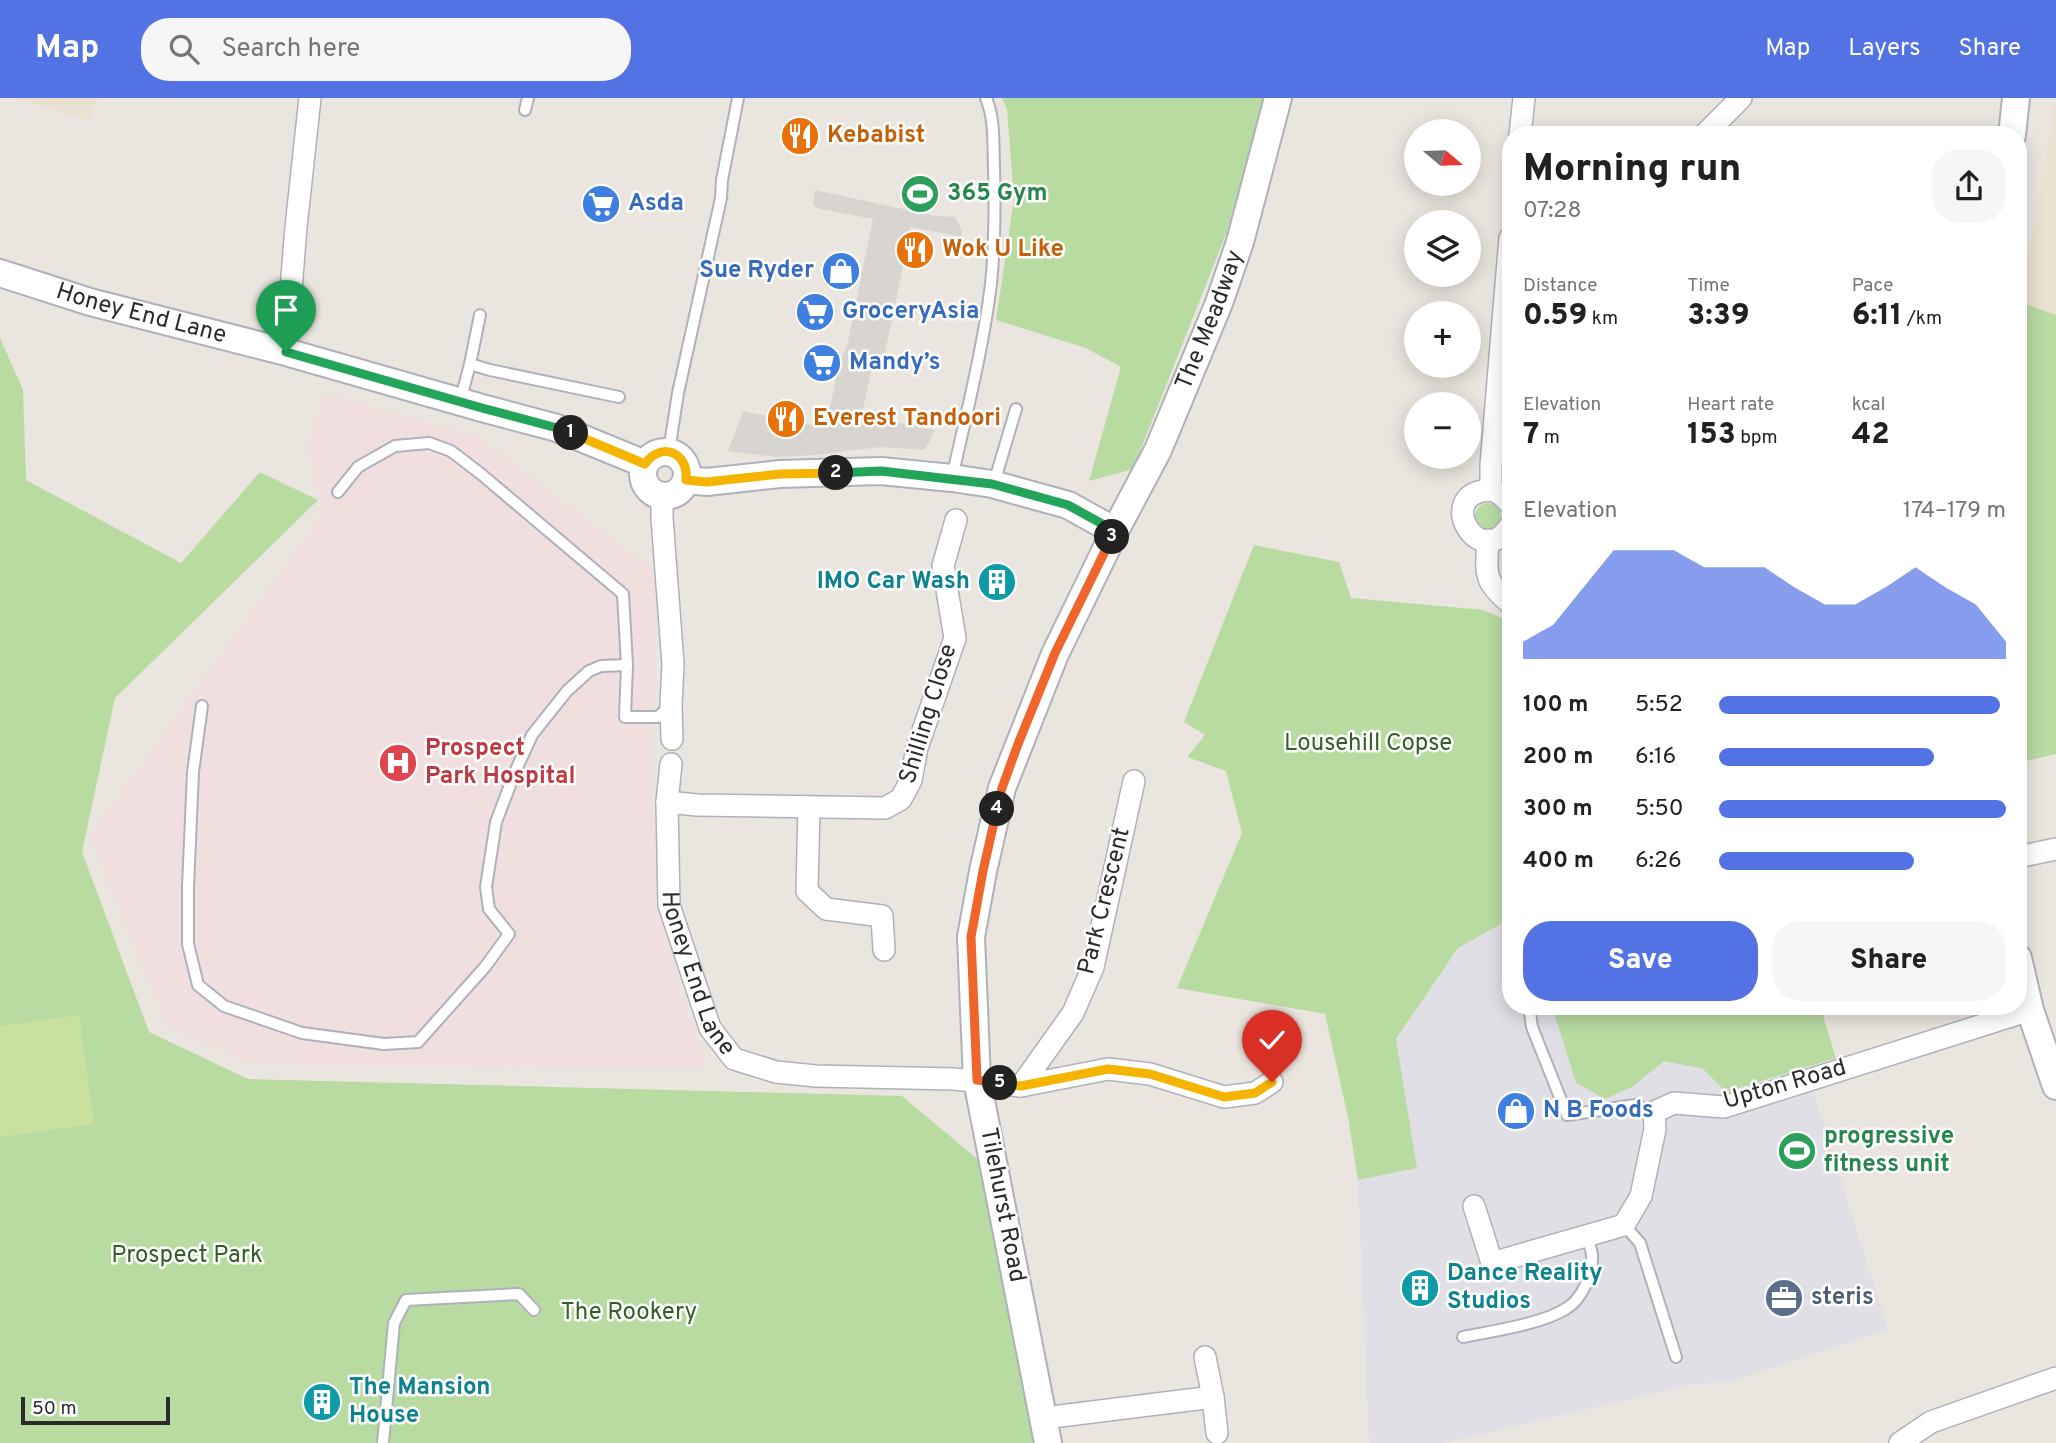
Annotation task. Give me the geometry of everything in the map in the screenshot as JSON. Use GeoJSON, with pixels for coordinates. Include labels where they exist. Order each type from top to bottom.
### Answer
{"type":"FeatureCollection","features":[{"type":"Feature","properties":{"kind":"street"},"geometry":{"type":"LineString","coordinates":[[286,352],[310,98]]}},
{"type":"Feature","properties":{"kind":"street","name":"The Meadway"},"geometry":{"type":"LineString","coordinates":[[1115,531],[1158,450],[1219,303],[1240,242],[1278,98]]}},
{"type":"Feature","properties":{"kind":"street"},"geometry":{"type":"LineString","coordinates":[[1521,126],[1524,98]]}},
{"type":"Feature","properties":{"kind":"street"},"geometry":{"type":"LineString","coordinates":[[1713,126],[1741,98]]}},
{"type":"Feature","properties":{"kind":"street"},"geometry":{"type":"LineString","coordinates":[[2013,126],[2016,98]]}},
{"type":"Feature","properties":{"kind":"street","name":"Honey End Lane"},"geometry":{"type":"LineString","coordinates":[[0,273],[90,302],[286,352],[557,428],[645,464]]}},
{"type":"Feature","properties":{"kind":"street"},"geometry":{"type":"LineString","coordinates":[[1491,490],[1502,334]]}},
{"type":"Feature","properties":{"kind":"street"},"geometry":{"type":"LineString","coordinates":[[669,452],[682,459],[687,472],[686,480],[680,490],[668,496],[655,494],[645,484],[645,464],[655,454],[669,452]]}},
{"type":"Feature","properties":{"kind":"street"},"geometry":{"type":"LineString","coordinates":[[686,480],[707,482],[780,474],[881,471],[952,478],[994,484],[1068,505],[1115,531]]}},
{"type":"Feature","properties":{"kind":"street"},"geometry":{"type":"LineString","coordinates":[[1502,496],[1491,490],[1476,493],[1469,498],[1463,513],[1467,529],[1472,535],[1489,540],[1502,535]]}},
{"type":"Feature","properties":{"kind":"street"},"geometry":{"type":"LineString","coordinates":[[662,496],[673,664],[672,739]]}},
{"type":"Feature","properties":{"kind":"street","name":"Shilling Close"},"geometry":{"type":"LineString","coordinates":[[667,802],[697,805],[884,808],[901,799],[911,780],[917,748],[955,638],[943,566],[956,520]]}},
{"type":"Feature","properties":{"kind":"street","name":"Tilehurst Road"},"geometry":{"type":"LineString","coordinates":[[1046,1431],[977,1080],[971,937],[1002,788],[1055,653],[1115,531]]}},
{"type":"Feature","properties":{"kind":"street"},"geometry":{"type":"LineString","coordinates":[[1489,540],[1486,574],[1494,591],[1502,597]]}},
{"type":"Feature","properties":{"kind":"street","name":"Honey End Lane"},"geometry":{"type":"LineString","coordinates":[[671,764],[667,802],[669,905],[710,1028],[734,1059],[776,1072],[816,1076],[977,1080],[1021,1086],[1108,1069],[1150,1074],[1224,1097],[1255,1093],[1272,1082]]}},
{"type":"Feature","properties":{"kind":"street","name":"Park Crescent"},"geometry":{"type":"LineString","coordinates":[[1021,1086],[1073,1013],[1093,967],[1134,781]]}},
{"type":"Feature","properties":{"kind":"street"},"geometry":{"type":"LineString","coordinates":[[809,807],[807,891],[826,909],[882,916],[884,950]]}},
{"type":"Feature","properties":{"kind":"street"},"geometry":{"type":"LineString","coordinates":[[2027,856],[2056,849]]}},
{"type":"Feature","properties":{"kind":"street"},"geometry":{"type":"LineString","coordinates":[[2027,997],[2056,1086]]}},
{"type":"Feature","properties":{"kind":"street","name":"Upton Road"},"geometry":{"type":"LineString","coordinates":[[1654,1112],[1674,1103],[1724,1107],[2014,1015]]}},
{"type":"Feature","properties":{"kind":"street"},"geometry":{"type":"LineString","coordinates":[[1474,1206],[1492,1263],[1624,1225],[1641,1196],[1655,1129],[1654,1112]]}},
{"type":"Feature","properties":{"kind":"street"},"geometry":{"type":"LineString","coordinates":[[1205,1357],[1217,1433]]}},
{"type":"Feature","properties":{"kind":"street"},"geometry":{"type":"LineString","coordinates":[[1900,1443],[1931,1422],[2056,1378]]}},
{"type":"Feature","properties":{"kind":"street"},"geometry":{"type":"LineString","coordinates":[[1046,1431],[1213,1397]]}},
{"type":"Feature","properties":{"kind":"lane"},"geometry":{"type":"LineString","coordinates":[[669,452],[678,393],[721,198],[738,98]]}},
{"type":"Feature","properties":{"kind":"lane"},"geometry":{"type":"LineString","coordinates":[[952,478],[990,285],[994,237],[994,176],[991,110],[986,98]]}},
{"type":"Feature","properties":{"kind":"lane"},"geometry":{"type":"LineString","coordinates":[[460,402],[480,315]]}},
{"type":"Feature","properties":{"kind":"lane"},"geometry":{"type":"LineString","coordinates":[[470,364],[619,397]]}},
{"type":"Feature","properties":{"kind":"lane"},"geometry":{"type":"LineString","coordinates":[[994,484],[1016,409]]}},
{"type":"Feature","properties":{"kind":"lane"},"geometry":{"type":"LineString","coordinates":[[338,492],[358,467],[395,446],[429,443],[451,451],[623,594],[627,665],[625,717],[658,718],[671,705]]}},
{"type":"Feature","properties":{"kind":"lane"},"geometry":{"type":"LineString","coordinates":[[202,706],[193,772],[188,944],[198,985],[224,1006],[302,1033],[384,1044],[418,1042],[485,967],[509,934],[489,909],[486,887],[496,822],[532,736],[552,708],[589,671],[601,666],[627,665]]}},
{"type":"Feature","properties":{"kind":"lane","name":"Upton Road"},"geometry":{"type":"LineString","coordinates":[[1530,1015],[1532,1027],[1567,1115],[1635,1105],[1654,1112]]}},
{"type":"Feature","properties":{"kind":"lane"},"geometry":{"type":"LineString","coordinates":[[1624,1225],[1640,1244],[1676,1357]]}},
{"type":"Feature","properties":{"kind":"lane"},"geometry":{"type":"LineString","coordinates":[[1463,1337],[1535,1321],[1569,1308],[1580,1294],[1591,1271],[1592,1254],[1586,1236]]}},
{"type":"Feature","properties":{"kind":"lane"},"geometry":{"type":"LineString","coordinates":[[383,1443],[394,1323],[406,1300],[519,1294],[534,1310]]}},
{"type":"Feature","properties":{"kind":"shaded area"},"geometry":{"type":"Polygon","coordinates":[[[13,98],[97,98],[91,121],[13,98]]]}},
{"type":"Feature","properties":{"kind":"shaded area"},"geometry":{"type":"Polygon","coordinates":[[[2056,100],[2056,315],[2027,305],[2027,263],[2056,100]]]}},
{"type":"Feature","properties":{"kind":"shaded area"},"geometry":{"type":"Polygon","coordinates":[[[815,190],[935,216],[955,217],[962,231],[962,237],[911,227],[885,353],[872,365],[862,415],[935,430],[925,450],[880,447],[776,457],[728,451],[743,411],[826,428],[840,359],[847,346],[873,219],[820,209],[813,204],[815,190]]]}},
{"type":"Feature","properties":{"kind":"shaded area","name":"Prospect Park Hospital"},"geometry":{"type":"Polygon","coordinates":[[[326,394],[478,437],[659,575],[651,807],[678,987],[708,1067],[256,1065],[167,1026],[90,836],[324,513],[307,444],[326,394]]]}},
{"type":"Feature","properties":{"kind":"shaded area"},"geometry":{"type":"Polygon","coordinates":[[[1502,923],[1502,1015],[1555,1015],[1576,1083],[1605,1099],[1632,1087],[1664,1061],[1703,1069],[1726,1092],[1806,1068],[1888,1330],[1732,1381],[1694,1384],[1443,1443],[1369,1443],[1358,1180],[1417,1168],[1396,1040],[1458,948],[1502,923]]]}},
{"type":"Feature","properties":{"kind":"green space"},"geometry":{"type":"Polygon","coordinates":[[[1002,98],[1264,98],[1228,229],[1133,469],[1089,481],[1121,367],[1086,348],[996,320],[1014,199],[1007,109],[1002,98]]]}},
{"type":"Feature","properties":{"kind":"green space"},"geometry":{"type":"Polygon","coordinates":[[[2027,305],[2056,315],[2056,754],[2027,761],[2027,305]]]}},
{"type":"Feature","properties":{"kind":"green space","name":"Prospect Park"},"geometry":{"type":"Polygon","coordinates":[[[0,338],[23,390],[26,480],[181,563],[260,472],[318,500],[115,698],[82,852],[149,1032],[248,1079],[902,1096],[981,1162],[1036,1443],[0,1443],[0,338]]]}},
{"type":"Feature","properties":{"kind":"green space"},"geometry":{"type":"Polygon","coordinates":[[[1488,503],[1497,507],[1501,516],[1497,525],[1488,529],[1479,525],[1475,516],[1479,507],[1488,503]]]}},
{"type":"Feature","properties":{"kind":"green space","name":"Lousehill Copse"},"geometry":{"type":"Polygon","coordinates":[[[1254,545],[1339,562],[1351,598],[1484,610],[1502,618],[1502,923],[1458,948],[1396,1039],[1417,1168],[1358,1180],[1348,1117],[1325,1014],[1177,988],[1242,833],[1226,771],[1187,757],[1205,735],[1184,722],[1254,545]]]}},
{"type":"Feature","properties":{"kind":"green space"},"geometry":{"type":"Polygon","coordinates":[[[79,1015],[94,1124],[0,1137],[0,1026],[79,1015]]]}},
{"type":"Feature","properties":{"kind":"green space"},"geometry":{"type":"Polygon","coordinates":[[[1823,1015],[1836,1058],[1726,1092],[1703,1069],[1664,1061],[1632,1087],[1605,1099],[1576,1083],[1555,1016],[1823,1015]]]}},
{"type":"Feature","properties":{"kind":"place","name":"Kebabist"},"geometry":{"type":"Point","coordinates":[800,136]}},
{"type":"Feature","properties":{"kind":"place","name":"365 Gym"},"geometry":{"type":"Point","coordinates":[920,194]}},
{"type":"Feature","properties":{"kind":"place","name":"Asda"},"geometry":{"type":"Point","coordinates":[601,204]}},
{"type":"Feature","properties":{"kind":"place","name":"Wok U Like"},"geometry":{"type":"Point","coordinates":[915,250]}},
{"type":"Feature","properties":{"kind":"place","name":"Sue Ryder"},"geometry":{"type":"Point","coordinates":[841,271]}},
{"type":"Feature","properties":{"kind":"place","name":"GroceryAsia"},"geometry":{"type":"Point","coordinates":[815,312]}},
{"type":"Feature","properties":{"kind":"place","name":"Mandy’s"},"geometry":{"type":"Point","coordinates":[822,363]}},
{"type":"Feature","properties":{"kind":"place","name":"Everest Tandoori"},"geometry":{"type":"Point","coordinates":[786,419]}},
{"type":"Feature","properties":{"kind":"place","name":"IMO Car Wash"},"geometry":{"type":"Point","coordinates":[997,582]}},
{"type":"Feature","properties":{"kind":"place","name":"Prospect Park Hospital"},"geometry":{"type":"Point","coordinates":[398,763]}},
{"type":"Feature","properties":{"kind":"place","name":"N B Foods"},"geometry":{"type":"Point","coordinates":[1516,1111]}},
{"type":"Feature","properties":{"kind":"place","name":"progressive fitness unit"},"geometry":{"type":"Point","coordinates":[1797,1151]}},
{"type":"Feature","properties":{"kind":"place","name":"Dance Reality Studios"},"geometry":{"type":"Point","coordinates":[1420,1288]}},
{"type":"Feature","properties":{"kind":"place","name":"steris"},"geometry":{"type":"Point","coordinates":[1784,1298]}},
{"type":"Feature","properties":{"kind":"place","name":"The Mansion House"},"geometry":{"type":"Point","coordinates":[322,1402]}},
{"type":"Feature","properties":{"kind":"route"},"geometry":{"type":"LineString","coordinates":[[286,352],[557,428],[645,464],[655,454],[676,454],[685,465],[686,480],[707,482],[780,474],[881,471],[952,478],[992,484],[1068,505],[1115,531],[1055,653],[1002,788],[971,937],[977,1080],[1021,1086],[1108,1069],[1150,1074],[1224,1097],[1255,1093],[1272,1082]]}},
{"type":"Feature","properties":{"kind":"park label","name":"The Rookery"},"geometry":{"type":"Point","coordinates":[629,1313]}}]}
